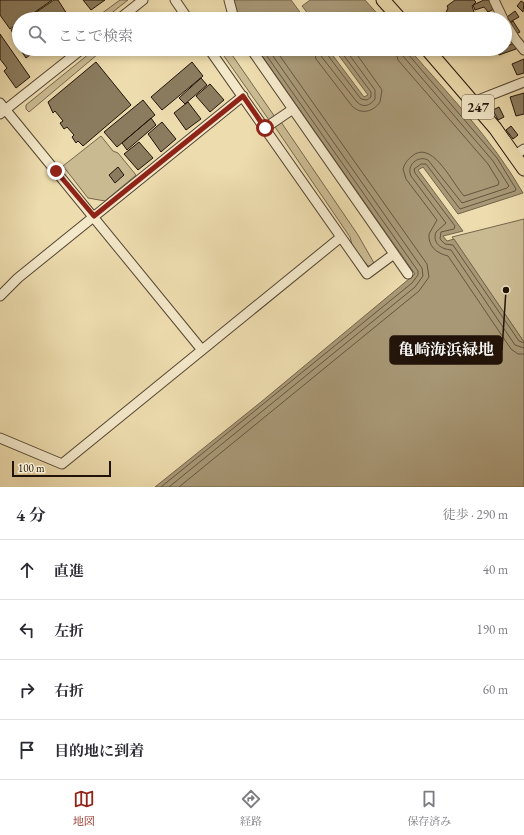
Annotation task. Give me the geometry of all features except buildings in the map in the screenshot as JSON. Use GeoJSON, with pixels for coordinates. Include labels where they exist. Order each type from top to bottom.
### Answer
{"type":"FeatureCollection","features":[{"type":"Feature","properties":{"kind":"highway"},"geometry":{"type":"LineString","coordinates":[[383,0],[394,12]]}},
{"type":"Feature","properties":{"kind":"highway","name":"247"},"geometry":{"type":"LineString","coordinates":[[433,56],[473,102],[520,152],[524,169]]}},
{"type":"Feature","properties":{"kind":"street"},"geometry":{"type":"LineString","coordinates":[[128,12],[143,0]]}},
{"type":"Feature","properties":{"kind":"street"},"geometry":{"type":"LineString","coordinates":[[175,0],[183,12]]}},
{"type":"Feature","properties":{"kind":"street"},"geometry":{"type":"LineString","coordinates":[[229,0],[232,12]]}},
{"type":"Feature","properties":{"kind":"street"},"geometry":{"type":"LineString","coordinates":[[494,0],[500,12]]}},
{"type":"Feature","properties":{"kind":"street"},"geometry":{"type":"LineString","coordinates":[[512,35],[524,50]]}},
{"type":"Feature","properties":{"kind":"street"},"geometry":{"type":"LineString","coordinates":[[73,56],[2,109],[94,216],[202,350]]}},
{"type":"Feature","properties":{"kind":"street"},"geometry":{"type":"LineString","coordinates":[[215,56],[367,274],[394,254]]}},
{"type":"Feature","properties":{"kind":"street"},"geometry":{"type":"LineString","coordinates":[[256,56],[408,274]]}},
{"type":"Feature","properties":{"kind":"street"},"geometry":{"type":"LineString","coordinates":[[473,102],[524,82]]}},
{"type":"Feature","properties":{"kind":"street"},"geometry":{"type":"LineString","coordinates":[[0,296],[18,278],[243,96]]}},
{"type":"Feature","properties":{"kind":"street"},"geometry":{"type":"LineString","coordinates":[[265,128],[293,109]]}},
{"type":"Feature","properties":{"kind":"street"},"geometry":{"type":"LineString","coordinates":[[0,438],[62,464],[341,237]]}},
{"type":"Feature","properties":{"kind":"shaded area"},"geometry":{"type":"Polygon","coordinates":[[[120,0],[128,0],[113,12],[104,12],[120,0]]]}},
{"type":"Feature","properties":{"kind":"shaded area"},"geometry":{"type":"Polygon","coordinates":[[[86,56],[96,56],[29,112],[26,109],[26,105],[86,56]]]}},
{"type":"Feature","properties":{"kind":"shaded area"},"geometry":{"type":"Polygon","coordinates":[[[224,56],[233,56],[275,117],[269,120],[224,56]]]}},
{"type":"Feature","properties":{"kind":"shaded area"},"geometry":{"type":"Polygon","coordinates":[[[281,122],[358,235],[374,263],[372,266],[368,266],[353,248],[350,237],[275,127],[281,122]]]}},
{"type":"Feature","properties":{"kind":"shaded area"},"geometry":{"type":"Polygon","coordinates":[[[101,136],[113,151],[118,153],[136,175],[105,201],[88,198],[63,166],[101,136]]]}},
{"type":"Feature","properties":{"kind":"shaded area"},"geometry":{"type":"Polygon","coordinates":[[[524,219],[524,342],[452,237],[524,219]]]}},
{"type":"Feature","properties":{"kind":"water"},"geometry":{"type":"Polygon","coordinates":[[[232,0],[291,0],[300,12],[235,12],[232,0]]]}},
{"type":"Feature","properties":{"kind":"water"},"geometry":{"type":"Polygon","coordinates":[[[310,0],[365,0],[376,12],[307,12],[302,6],[310,0]]]}},
{"type":"Feature","properties":{"kind":"water"},"geometry":{"type":"Polygon","coordinates":[[[262,56],[333,56],[364,97],[368,95],[339,56],[415,56],[484,136],[511,173],[523,193],[458,214],[423,167],[418,170],[463,231],[443,236],[447,241],[454,239],[524,342],[524,487],[155,487],[261,402],[415,274],[262,56]]]}},
{"type":"Feature","properties":{"kind":"place","name":"亀崎海浜緑地"},"geometry":{"type":"Point","coordinates":[506,290]}},
{"type":"Feature","properties":{"kind":"route"},"geometry":{"type":"LineString","coordinates":[[56,171],[94,216],[243,96],[265,128]]}}]}
